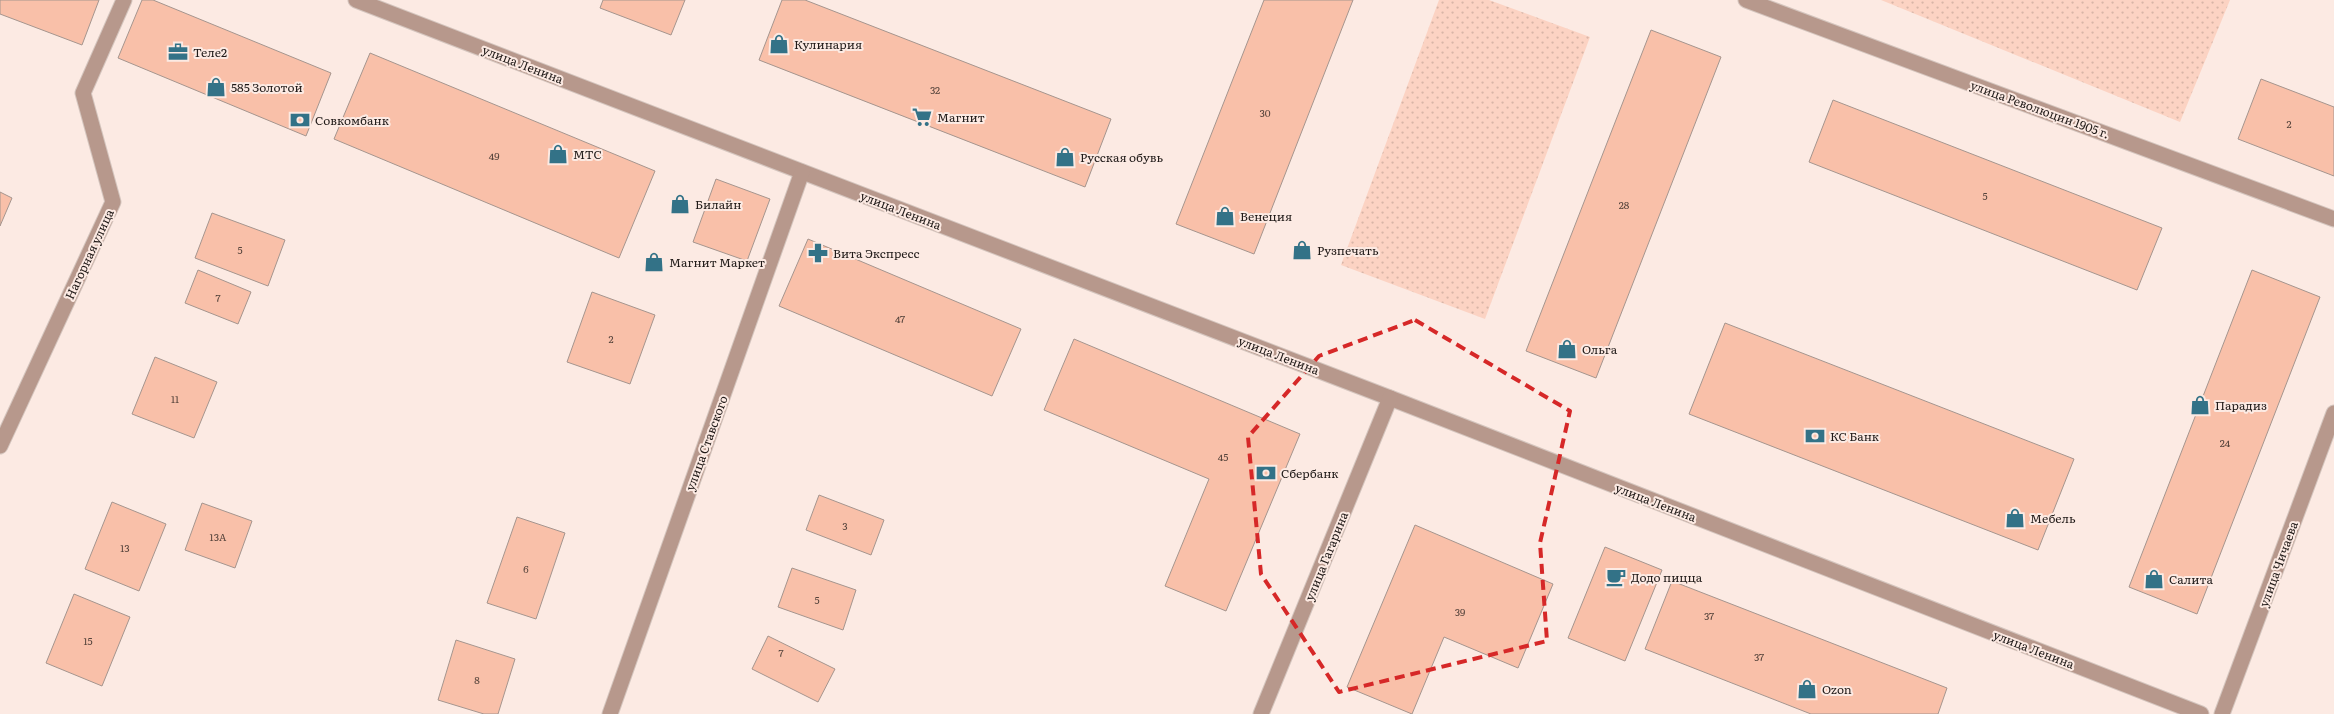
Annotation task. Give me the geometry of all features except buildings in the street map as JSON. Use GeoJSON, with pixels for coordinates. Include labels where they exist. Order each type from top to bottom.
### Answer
{"type":"FeatureCollection","features":[{"type":"Feature","properties":{"kind":"street","name":"Нагорная улица"},"geometry":{"type":"LineString","coordinates":[[0,446],[114,202],[83,93],[124,0]]}},
{"type":"Feature","properties":{"kind":"street","name":"улица Ленина"},"geometry":{"type":"LineString","coordinates":[[356,0],[1390,398],[2201,714]]}},
{"type":"Feature","properties":{"kind":"street","name":"улица Революции 1905 г."},"geometry":{"type":"LineString","coordinates":[[1746,0],[2334,219]]}},
{"type":"Feature","properties":{"kind":"street","name":"улица Ставского"},"geometry":{"type":"LineString","coordinates":[[610,714],[802,172]]}},
{"type":"Feature","properties":{"kind":"street","name":"улица Гагарина"},"geometry":{"type":"LineString","coordinates":[[1261,714],[1390,398]]}},
{"type":"Feature","properties":{"kind":"street","name":"улица Чичаева"},"geometry":{"type":"LineString","coordinates":[[2222,714],[2334,413]]}},
{"type":"Feature","properties":{"kind":"highlighted area"},"geometry":{"type":"Polygon","coordinates":[[[1415,320],[1570,411],[1540,543],[1547,641],[1339,692],[1261,574],[1248,437],[1319,356],[1415,320]]]}},
{"type":"Feature","properties":{"kind":"shaded area"},"geometry":{"type":"Polygon","coordinates":[[[1439,0],[1489,0],[1590,37],[1485,319],[1341,265],[1439,0]]]}},
{"type":"Feature","properties":{"kind":"shaded area"},"geometry":{"type":"Polygon","coordinates":[[[1881,0],[2230,0],[2180,122],[1881,0]]]}},
{"type":"Feature","properties":{"kind":"place","name":"Кулинария"},"geometry":{"type":"Point","coordinates":[779,44]}},
{"type":"Feature","properties":{"kind":"place","name":"Теле2"},"geometry":{"type":"Point","coordinates":[178,52]}},
{"type":"Feature","properties":{"kind":"place","name":"585 Золотой"},"geometry":{"type":"Point","coordinates":[216,87]}},
{"type":"Feature","properties":{"kind":"place","name":"Магнит"},"geometry":{"type":"Point","coordinates":[922,117]}},
{"type":"Feature","properties":{"kind":"place","name":"Совкомбанк"},"geometry":{"type":"Point","coordinates":[300,120]}},
{"type":"Feature","properties":{"kind":"place","name":"МТС"},"geometry":{"type":"Point","coordinates":[558,154]}},
{"type":"Feature","properties":{"kind":"place","name":"Русская обувь"},"geometry":{"type":"Point","coordinates":[1065,157]}},
{"type":"Feature","properties":{"kind":"place","name":"Билайн"},"geometry":{"type":"Point","coordinates":[680,204]}},
{"type":"Feature","properties":{"kind":"place","name":"Венеция"},"geometry":{"type":"Point","coordinates":[1225,216]}},
{"type":"Feature","properties":{"kind":"place","name":"Рузпечать"},"geometry":{"type":"Point","coordinates":[1302,250]}},
{"type":"Feature","properties":{"kind":"place","name":"Вита Экспресс"},"geometry":{"type":"Point","coordinates":[818,253]}},
{"type":"Feature","properties":{"kind":"place","name":"Магнит Маркет"},"geometry":{"type":"Point","coordinates":[654,262]}},
{"type":"Feature","properties":{"kind":"place","name":"Ольга"},"geometry":{"type":"Point","coordinates":[1567,349]}},
{"type":"Feature","properties":{"kind":"place","name":"Парадиз"},"geometry":{"type":"Point","coordinates":[2200,405]}},
{"type":"Feature","properties":{"kind":"place","name":"КС Банк"},"geometry":{"type":"Point","coordinates":[1815,436]}},
{"type":"Feature","properties":{"kind":"place","name":"Сбербанк"},"geometry":{"type":"Point","coordinates":[1266,473]}},
{"type":"Feature","properties":{"kind":"place","name":"Мебель"},"geometry":{"type":"Point","coordinates":[2015,518]}},
{"type":"Feature","properties":{"kind":"place","name":"Додо пицца"},"geometry":{"type":"Point","coordinates":[1616,577]}},
{"type":"Feature","properties":{"kind":"place","name":"Салита"},"geometry":{"type":"Point","coordinates":[2154,579]}},
{"type":"Feature","properties":{"kind":"place","name":"Ozon"},"geometry":{"type":"Point","coordinates":[1807,689]}}]}
